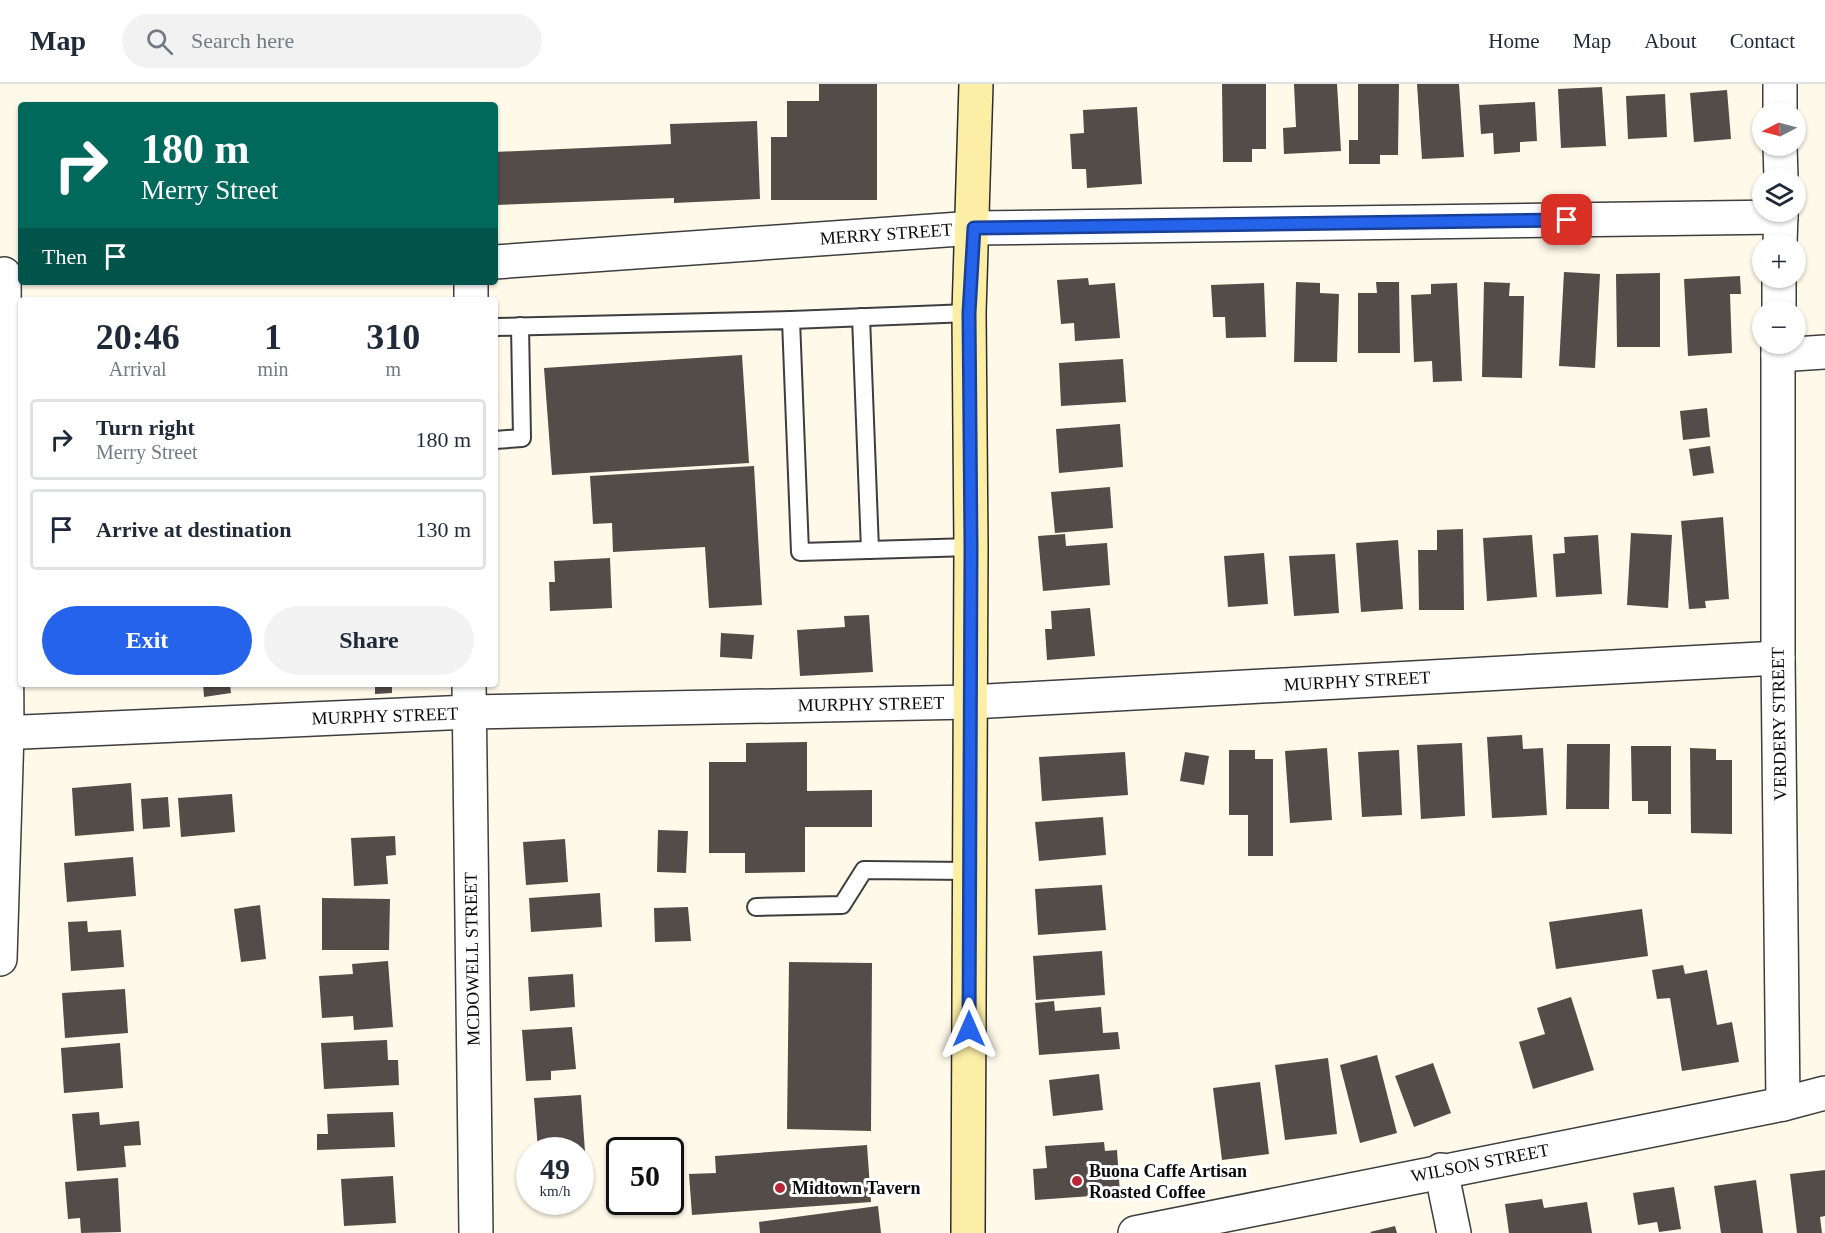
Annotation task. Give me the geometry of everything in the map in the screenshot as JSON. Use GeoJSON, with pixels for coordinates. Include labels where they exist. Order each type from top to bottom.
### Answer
{"type":"FeatureCollection","features":[{"type":"Feature","properties":{"kind":"main road"},"geometry":{"type":"LineString","coordinates":[[968,1233],[971,547],[969,313],[974,228],[976,84]]}},
{"type":"Feature","properties":{"kind":"street"},"geometry":{"type":"LineString","coordinates":[[1780,84],[1780,102]]}},
{"type":"Feature","properties":{"kind":"street","name":"MERRY STREET"},"geometry":{"type":"LineString","coordinates":[[498,262],[974,228],[1781,224]]}},
{"type":"Feature","properties":{"kind":"street"},"geometry":{"type":"LineString","coordinates":[[0,959],[8,274]]}},
{"type":"Feature","properties":{"kind":"street"},"geometry":{"type":"LineString","coordinates":[[1806,351],[1825,352]]}},
{"type":"Feature","properties":{"kind":"street","name":"VERDERY STREET"},"geometry":{"type":"LineString","coordinates":[[1778,354],[1778,658],[1783,1104]]}},
{"type":"Feature","properties":{"kind":"street","name":"MURPHY STREET"},"geometry":{"type":"LineString","coordinates":[[3,732],[469,698],[970,702],[1778,658]]}},
{"type":"Feature","properties":{"kind":"street","name":"MCDOWELL STREET"},"geometry":{"type":"LineString","coordinates":[[469,698],[476,1233]]}},
{"type":"Feature","properties":{"kind":"street","name":"WILSON STREET"},"geometry":{"type":"LineString","coordinates":[[1135,1233],[1441,1170],[1783,1104],[1825,1093]]}},
{"type":"Feature","properties":{"kind":"street"},"geometry":{"type":"LineString","coordinates":[[1441,1170],[1454,1233]]}},
{"type":"Feature","properties":{"kind":"lane"},"geometry":{"type":"LineString","coordinates":[[498,327],[969,313]]}},
{"type":"Feature","properties":{"kind":"lane"},"geometry":{"type":"LineString","coordinates":[[861,317],[870,550]]}},
{"type":"Feature","properties":{"kind":"lane"},"geometry":{"type":"LineString","coordinates":[[791,320],[800,552],[971,547]]}},
{"type":"Feature","properties":{"kind":"lane"},"geometry":{"type":"LineString","coordinates":[[498,440],[522,438],[520,326]]}},
{"type":"Feature","properties":{"kind":"lane"},"geometry":{"type":"LineString","coordinates":[[756,907],[842,905],[864,870],[969,871]]}},
{"type":"Feature","properties":{"kind":"building"},"geometry":{"type":"Polygon","coordinates":[[[819,84],[877,84],[877,200],[771,200],[771,137],[787,137],[787,101],[819,101],[819,84]]]}},
{"type":"Feature","properties":{"kind":"building"},"geometry":{"type":"Polygon","coordinates":[[[1222,84],[1266,84],[1266,149],[1252,149],[1252,162],[1223,162],[1222,84]]]}},
{"type":"Feature","properties":{"kind":"building"},"geometry":{"type":"Polygon","coordinates":[[[1294,84],[1337,84],[1341,151],[1284,154],[1283,128],[1296,127],[1294,84]]]}},
{"type":"Feature","properties":{"kind":"building"},"geometry":{"type":"Polygon","coordinates":[[[1358,84],[1399,84],[1398,155],[1380,155],[1380,164],[1349,164],[1349,140],[1358,140],[1358,84]]]}},
{"type":"Feature","properties":{"kind":"building"},"geometry":{"type":"Polygon","coordinates":[[[1417,84],[1459,84],[1464,157],[1422,159],[1417,84]]]}},
{"type":"Feature","properties":{"kind":"building"},"geometry":{"type":"Polygon","coordinates":[[[1602,87],[1606,146],[1561,148],[1558,89],[1602,87]]]}},
{"type":"Feature","properties":{"kind":"building"},"geometry":{"type":"Polygon","coordinates":[[[1727,90],[1731,139],[1694,142],[1690,93],[1727,90]]]}},
{"type":"Feature","properties":{"kind":"building"},"geometry":{"type":"Polygon","coordinates":[[[1665,94],[1667,137],[1628,139],[1626,96],[1665,94]]]}},
{"type":"Feature","properties":{"kind":"building"},"geometry":{"type":"Polygon","coordinates":[[[1535,102],[1537,141],[1520,142],[1520,152],[1494,154],[1493,133],[1481,134],[1479,105],[1535,102]]]}},
{"type":"Feature","properties":{"kind":"building"},"geometry":{"type":"Polygon","coordinates":[[[1137,107],[1142,184],[1087,188],[1086,169],[1072,169],[1070,134],[1084,133],[1083,110],[1137,107]]]}},
{"type":"Feature","properties":{"kind":"building"},"geometry":{"type":"Polygon","coordinates":[[[757,121],[760,199],[674,203],[674,198],[498,205],[498,152],[671,144],[670,124],[757,121]]]}},
{"type":"Feature","properties":{"kind":"building"},"geometry":{"type":"Polygon","coordinates":[[[1564,272],[1600,274],[1595,368],[1559,366],[1564,272]]]}},
{"type":"Feature","properties":{"kind":"building"},"geometry":{"type":"Polygon","coordinates":[[[1660,273],[1660,347],[1617,347],[1616,274],[1660,273]]]}},
{"type":"Feature","properties":{"kind":"building"},"geometry":{"type":"Polygon","coordinates":[[[1740,276],[1741,294],[1730,294],[1732,353],[1688,356],[1684,279],[1740,276]]]}},
{"type":"Feature","properties":{"kind":"building"},"geometry":{"type":"Polygon","coordinates":[[[1088,278],[1089,285],[1115,283],[1120,338],[1075,341],[1074,323],[1061,324],[1057,280],[1088,278]]]}},
{"type":"Feature","properties":{"kind":"building"},"geometry":{"type":"Polygon","coordinates":[[[1296,282],[1320,283],[1320,293],[1339,294],[1337,362],[1294,362],[1296,282]]]}},
{"type":"Feature","properties":{"kind":"building"},"geometry":{"type":"Polygon","coordinates":[[[1376,282],[1399,282],[1400,353],[1358,353],[1358,293],[1377,293],[1376,282]]]}},
{"type":"Feature","properties":{"kind":"building"},"geometry":{"type":"Polygon","coordinates":[[[1484,282],[1510,283],[1509,296],[1524,296],[1522,378],[1482,377],[1484,282]]]}},
{"type":"Feature","properties":{"kind":"building"},"geometry":{"type":"Polygon","coordinates":[[[1264,283],[1266,337],[1226,338],[1225,317],[1213,317],[1211,285],[1264,283]]]}},
{"type":"Feature","properties":{"kind":"building"},"geometry":{"type":"Polygon","coordinates":[[[1457,283],[1462,381],[1433,382],[1432,361],[1414,362],[1411,295],[1431,294],[1431,284],[1457,283]]]}},
{"type":"Feature","properties":{"kind":"building"},"geometry":{"type":"Polygon","coordinates":[[[742,355],[749,463],[552,475],[544,368],[742,355]]]}},
{"type":"Feature","properties":{"kind":"building"},"geometry":{"type":"Polygon","coordinates":[[[1123,359],[1126,402],[1061,406],[1059,363],[1123,359]]]}},
{"type":"Feature","properties":{"kind":"building"},"geometry":{"type":"Polygon","coordinates":[[[1707,408],[1710,437],[1683,440],[1680,411],[1707,408]]]}},
{"type":"Feature","properties":{"kind":"building"},"geometry":{"type":"Polygon","coordinates":[[[1120,424],[1123,467],[1059,473],[1056,429],[1120,424]]]}},
{"type":"Feature","properties":{"kind":"building"},"geometry":{"type":"Polygon","coordinates":[[[1710,446],[1714,473],[1693,476],[1689,449],[1710,446]]]}},
{"type":"Feature","properties":{"kind":"building"},"geometry":{"type":"Polygon","coordinates":[[[754,466],[762,605],[709,608],[705,547],[613,552],[612,523],[593,524],[590,476],[754,466]]]}},
{"type":"Feature","properties":{"kind":"building"},"geometry":{"type":"Polygon","coordinates":[[[1110,487],[1113,528],[1055,533],[1051,492],[1110,487]]]}},
{"type":"Feature","properties":{"kind":"building"},"geometry":{"type":"Polygon","coordinates":[[[1723,517],[1729,599],[1705,601],[1706,608],[1689,609],[1681,521],[1723,517]]]}},
{"type":"Feature","properties":{"kind":"building"},"geometry":{"type":"Polygon","coordinates":[[[1463,529],[1464,610],[1419,610],[1418,550],[1437,550],[1437,530],[1463,529]]]}},
{"type":"Feature","properties":{"kind":"building"},"geometry":{"type":"Polygon","coordinates":[[[1631,533],[1672,535],[1668,608],[1627,605],[1631,533]]]}},
{"type":"Feature","properties":{"kind":"building"},"geometry":{"type":"Polygon","coordinates":[[[1065,534],[1066,546],[1107,543],[1110,585],[1043,591],[1038,536],[1065,534]]]}},
{"type":"Feature","properties":{"kind":"building"},"geometry":{"type":"Polygon","coordinates":[[[1532,535],[1537,597],[1487,601],[1483,538],[1532,535]]]}},
{"type":"Feature","properties":{"kind":"building"},"geometry":{"type":"Polygon","coordinates":[[[1598,535],[1602,594],[1556,597],[1553,554],[1565,553],[1564,537],[1598,535]]]}},
{"type":"Feature","properties":{"kind":"building"},"geometry":{"type":"Polygon","coordinates":[[[1398,540],[1403,609],[1361,612],[1356,543],[1398,540]]]}},
{"type":"Feature","properties":{"kind":"building"},"geometry":{"type":"Polygon","coordinates":[[[1264,553],[1268,604],[1228,607],[1224,556],[1264,553]]]}},
{"type":"Feature","properties":{"kind":"building"},"geometry":{"type":"Polygon","coordinates":[[[1335,554],[1339,613],[1294,616],[1289,556],[1335,554]]]}},
{"type":"Feature","properties":{"kind":"building"},"geometry":{"type":"Polygon","coordinates":[[[610,558],[612,608],[550,611],[549,582],[555,582],[554,561],[610,558]]]}},
{"type":"Feature","properties":{"kind":"building"},"geometry":{"type":"Polygon","coordinates":[[[1090,608],[1095,656],[1047,660],[1045,629],[1052,629],[1051,611],[1090,608]]]}},
{"type":"Feature","properties":{"kind":"building"},"geometry":{"type":"Polygon","coordinates":[[[869,615],[873,672],[800,676],[797,630],[845,627],[844,616],[869,615]]]}},
{"type":"Feature","properties":{"kind":"building"},"geometry":{"type":"Polygon","coordinates":[[[721,633],[754,635],[752,659],[720,657],[721,633]]]}},
{"type":"Feature","properties":{"kind":"building"},"geometry":{"type":"Polygon","coordinates":[[[203,687],[230,687],[231,693],[204,697],[203,687]]]}},
{"type":"Feature","properties":{"kind":"building"},"geometry":{"type":"Polygon","coordinates":[[[375,687],[392,687],[392,693],[375,694],[375,687]]]}},
{"type":"Feature","properties":{"kind":"building"},"geometry":{"type":"Polygon","coordinates":[[[1522,735],[1523,749],[1543,748],[1547,815],[1492,818],[1487,737],[1522,735]]]}},
{"type":"Feature","properties":{"kind":"building"},"geometry":{"type":"Polygon","coordinates":[[[807,742],[807,791],[872,790],[872,827],[805,827],[805,872],[745,873],[745,853],[709,853],[709,762],[746,762],[746,743],[807,742]]]}},
{"type":"Feature","properties":{"kind":"building"},"geometry":{"type":"Polygon","coordinates":[[[1462,743],[1465,816],[1421,819],[1417,745],[1462,743]]]}},
{"type":"Feature","properties":{"kind":"building"},"geometry":{"type":"Polygon","coordinates":[[[1567,744],[1610,744],[1609,809],[1566,809],[1567,744]]]}},
{"type":"Feature","properties":{"kind":"building"},"geometry":{"type":"Polygon","coordinates":[[[1631,746],[1671,746],[1671,814],[1648,814],[1648,801],[1632,801],[1631,746]]]}},
{"type":"Feature","properties":{"kind":"building"},"geometry":{"type":"Polygon","coordinates":[[[1327,748],[1332,820],[1290,823],[1285,751],[1327,748]]]}},
{"type":"Feature","properties":{"kind":"building"},"geometry":{"type":"Polygon","coordinates":[[[1690,748],[1716,749],[1716,760],[1732,760],[1732,834],[1691,833],[1690,748]]]}},
{"type":"Feature","properties":{"kind":"building"},"geometry":{"type":"Polygon","coordinates":[[[1229,750],[1255,750],[1255,759],[1273,759],[1273,856],[1248,856],[1248,815],[1229,815],[1229,750]]]}},
{"type":"Feature","properties":{"kind":"building"},"geometry":{"type":"Polygon","coordinates":[[[1399,750],[1402,815],[1362,817],[1358,752],[1399,750]]]}},
{"type":"Feature","properties":{"kind":"building"},"geometry":{"type":"Polygon","coordinates":[[[1125,752],[1128,795],[1042,801],[1039,757],[1125,752]]]}},
{"type":"Feature","properties":{"kind":"building"},"geometry":{"type":"Polygon","coordinates":[[[1185,752],[1209,756],[1204,785],[1180,781],[1185,752]]]}},
{"type":"Feature","properties":{"kind":"building"},"geometry":{"type":"Polygon","coordinates":[[[131,783],[134,831],[75,836],[72,788],[131,783]]]}},
{"type":"Feature","properties":{"kind":"building"},"geometry":{"type":"Polygon","coordinates":[[[232,794],[235,832],[181,837],[178,798],[232,794]]]}},
{"type":"Feature","properties":{"kind":"building"},"geometry":{"type":"Polygon","coordinates":[[[168,797],[170,827],[143,829],[141,799],[168,797]]]}},
{"type":"Feature","properties":{"kind":"building"},"geometry":{"type":"Polygon","coordinates":[[[1103,817],[1106,855],[1039,861],[1035,822],[1103,817]]]}},
{"type":"Feature","properties":{"kind":"building"},"geometry":{"type":"Polygon","coordinates":[[[658,830],[688,831],[686,873],[657,872],[658,830]]]}},
{"type":"Feature","properties":{"kind":"building"},"geometry":{"type":"Polygon","coordinates":[[[395,836],[396,855],[386,856],[388,884],[354,886],[351,838],[395,836]]]}},
{"type":"Feature","properties":{"kind":"building"},"geometry":{"type":"Polygon","coordinates":[[[565,839],[568,882],[526,885],[523,842],[565,839]]]}},
{"type":"Feature","properties":{"kind":"building"},"geometry":{"type":"Polygon","coordinates":[[[133,857],[136,896],[67,902],[64,863],[133,857]]]}},
{"type":"Feature","properties":{"kind":"building"},"geometry":{"type":"Polygon","coordinates":[[[1102,885],[1106,930],[1038,935],[1035,889],[1102,885]]]}},
{"type":"Feature","properties":{"kind":"building"},"geometry":{"type":"Polygon","coordinates":[[[600,893],[602,927],[531,932],[529,898],[600,893]]]}},
{"type":"Feature","properties":{"kind":"building"},"geometry":{"type":"Polygon","coordinates":[[[322,898],[390,899],[389,950],[322,950],[322,898]]]}},
{"type":"Feature","properties":{"kind":"building"},"geometry":{"type":"Polygon","coordinates":[[[260,905],[266,959],[241,962],[234,909],[260,905]]]}},
{"type":"Feature","properties":{"kind":"building"},"geometry":{"type":"Polygon","coordinates":[[[688,907],[691,941],[655,942],[654,908],[688,907]]]}},
{"type":"Feature","properties":{"kind":"building"},"geometry":{"type":"Polygon","coordinates":[[[1642,909],[1648,956],[1556,969],[1549,922],[1642,909]]]}},
{"type":"Feature","properties":{"kind":"building"},"geometry":{"type":"Polygon","coordinates":[[[87,921],[88,932],[121,930],[124,967],[71,971],[68,922],[87,921]]]}},
{"type":"Feature","properties":{"kind":"building"},"geometry":{"type":"Polygon","coordinates":[[[1102,951],[1105,995],[1036,1000],[1033,956],[1102,951]]]}},
{"type":"Feature","properties":{"kind":"building"},"geometry":{"type":"Polygon","coordinates":[[[388,961],[393,1027],[354,1030],[353,1016],[322,1018],[319,976],[353,974],[352,964],[388,961]]]}},
{"type":"Feature","properties":{"kind":"building"},"geometry":{"type":"Polygon","coordinates":[[[789,962],[872,963],[871,1131],[787,1129],[789,962]]]}},
{"type":"Feature","properties":{"kind":"building"},"geometry":{"type":"Polygon","coordinates":[[[1683,965],[1685,974],[1707,970],[1717,1025],[1732,1022],[1739,1062],[1682,1071],[1670,998],[1657,999],[1652,970],[1683,965]]]}},
{"type":"Feature","properties":{"kind":"building"},"geometry":{"type":"Polygon","coordinates":[[[573,974],[575,1007],[530,1011],[528,977],[573,974]]]}},
{"type":"Feature","properties":{"kind":"building"},"geometry":{"type":"Polygon","coordinates":[[[125,989],[128,1033],[65,1038],[62,993],[125,989]]]}},
{"type":"Feature","properties":{"kind":"building"},"geometry":{"type":"Polygon","coordinates":[[[1571,997],[1594,1070],[1533,1089],[1519,1042],[1545,1034],[1537,1008],[1571,997]]]}},
{"type":"Feature","properties":{"kind":"building"},"geometry":{"type":"Polygon","coordinates":[[[1054,1001],[1055,1011],[1101,1007],[1103,1033],[1118,1032],[1120,1049],[1039,1055],[1035,1003],[1054,1001]]]}},
{"type":"Feature","properties":{"kind":"building"},"geometry":{"type":"Polygon","coordinates":[[[572,1027],[576,1069],[551,1071],[551,1080],[526,1081],[522,1030],[572,1027]]]}},
{"type":"Feature","properties":{"kind":"building"},"geometry":{"type":"Polygon","coordinates":[[[387,1040],[388,1060],[398,1060],[399,1085],[324,1089],[321,1043],[387,1040]]]}},
{"type":"Feature","properties":{"kind":"building"},"geometry":{"type":"Polygon","coordinates":[[[120,1043],[123,1088],[64,1093],[61,1048],[120,1043]]]}},
{"type":"Feature","properties":{"kind":"building"},"geometry":{"type":"Polygon","coordinates":[[[1377,1055],[1397,1133],[1360,1143],[1340,1065],[1377,1055]]]}},
{"type":"Feature","properties":{"kind":"building"},"geometry":{"type":"Polygon","coordinates":[[[1328,1058],[1337,1134],[1285,1140],[1275,1065],[1328,1058]]]}},
{"type":"Feature","properties":{"kind":"building"},"geometry":{"type":"Polygon","coordinates":[[[1433,1063],[1451,1113],[1414,1127],[1395,1076],[1433,1063]]]}},
{"type":"Feature","properties":{"kind":"building"},"geometry":{"type":"Polygon","coordinates":[[[1099,1074],[1103,1110],[1053,1116],[1049,1080],[1099,1074]]]}},
{"type":"Feature","properties":{"kind":"building"},"geometry":{"type":"Polygon","coordinates":[[[1260,1082],[1269,1154],[1222,1160],[1213,1088],[1260,1082]]]}},
{"type":"Feature","properties":{"kind":"building"},"geometry":{"type":"Polygon","coordinates":[[[581,1095],[584,1137],[537,1137],[534,1098],[581,1095]]]}},
{"type":"Feature","properties":{"kind":"building"},"geometry":{"type":"Polygon","coordinates":[[[99,1112],[100,1125],[139,1121],[141,1145],[124,1146],[126,1167],[77,1171],[72,1114],[99,1112]]]}},
{"type":"Feature","properties":{"kind":"building"},"geometry":{"type":"Polygon","coordinates":[[[393,1112],[395,1147],[317,1150],[317,1134],[328,1134],[327,1114],[393,1112]]]}},
{"type":"Feature","properties":{"kind":"building","name":"Buona Caffe Artisan Roasted Coffee"},"geometry":{"type":"Polygon","coordinates":[[[1104,1142],[1105,1151],[1117,1150],[1120,1194],[1035,1200],[1033,1169],[1047,1168],[1045,1146],[1104,1142]]]}},
{"type":"Feature","properties":{"kind":"building","name":"Midtown Tavern"},"geometry":{"type":"Polygon","coordinates":[[[867,1145],[871,1202],[692,1215],[689,1174],[716,1173],[715,1156],[867,1145]]]}},
{"type":"Feature","properties":{"kind":"building"},"geometry":{"type":"Polygon","coordinates":[[[1825,1170],[1825,1216],[1820,1217],[1822,1233],[1797,1233],[1790,1174],[1825,1170]]]}},
{"type":"Feature","properties":{"kind":"building"},"geometry":{"type":"Polygon","coordinates":[[[393,1176],[396,1223],[344,1226],[341,1179],[393,1176]]]}},
{"type":"Feature","properties":{"kind":"building"},"geometry":{"type":"Polygon","coordinates":[[[118,1178],[121,1232],[81,1233],[80,1218],[68,1219],[65,1182],[118,1178]]]}},
{"type":"Feature","properties":{"kind":"building"},"geometry":{"type":"Polygon","coordinates":[[[1756,1180],[1763,1233],[1721,1233],[1714,1186],[1756,1180]]]}},
{"type":"Feature","properties":{"kind":"building"},"geometry":{"type":"Polygon","coordinates":[[[1674,1187],[1681,1229],[1659,1232],[1657,1222],[1638,1225],[1633,1193],[1674,1187]]]}},
{"type":"Feature","properties":{"kind":"building"},"geometry":{"type":"Polygon","coordinates":[[[1542,1199],[1544,1208],[1587,1202],[1592,1233],[1509,1233],[1505,1204],[1542,1199]]]}},
{"type":"Feature","properties":{"kind":"building"},"geometry":{"type":"Polygon","coordinates":[[[878,1206],[881,1233],[760,1233],[759,1222],[878,1206]]]}},
{"type":"Feature","properties":{"kind":"building"},"geometry":{"type":"Polygon","coordinates":[[[1395,1226],[1397,1233],[1370,1232],[1395,1226]]]}},
{"type":"Feature","properties":{"kind":"place","name":"Buona Caffe Artisan Roasted Coffee"},"geometry":{"type":"Point","coordinates":[1077,1181]}},
{"type":"Feature","properties":{"kind":"place","name":"Midtown Tavern"},"geometry":{"type":"Point","coordinates":[780,1188]}},
{"type":"Feature","properties":{"kind":"route"},"geometry":{"type":"LineString","coordinates":[[969,1029],[971,547],[969,313],[974,228],[1567,220]]}}]}
